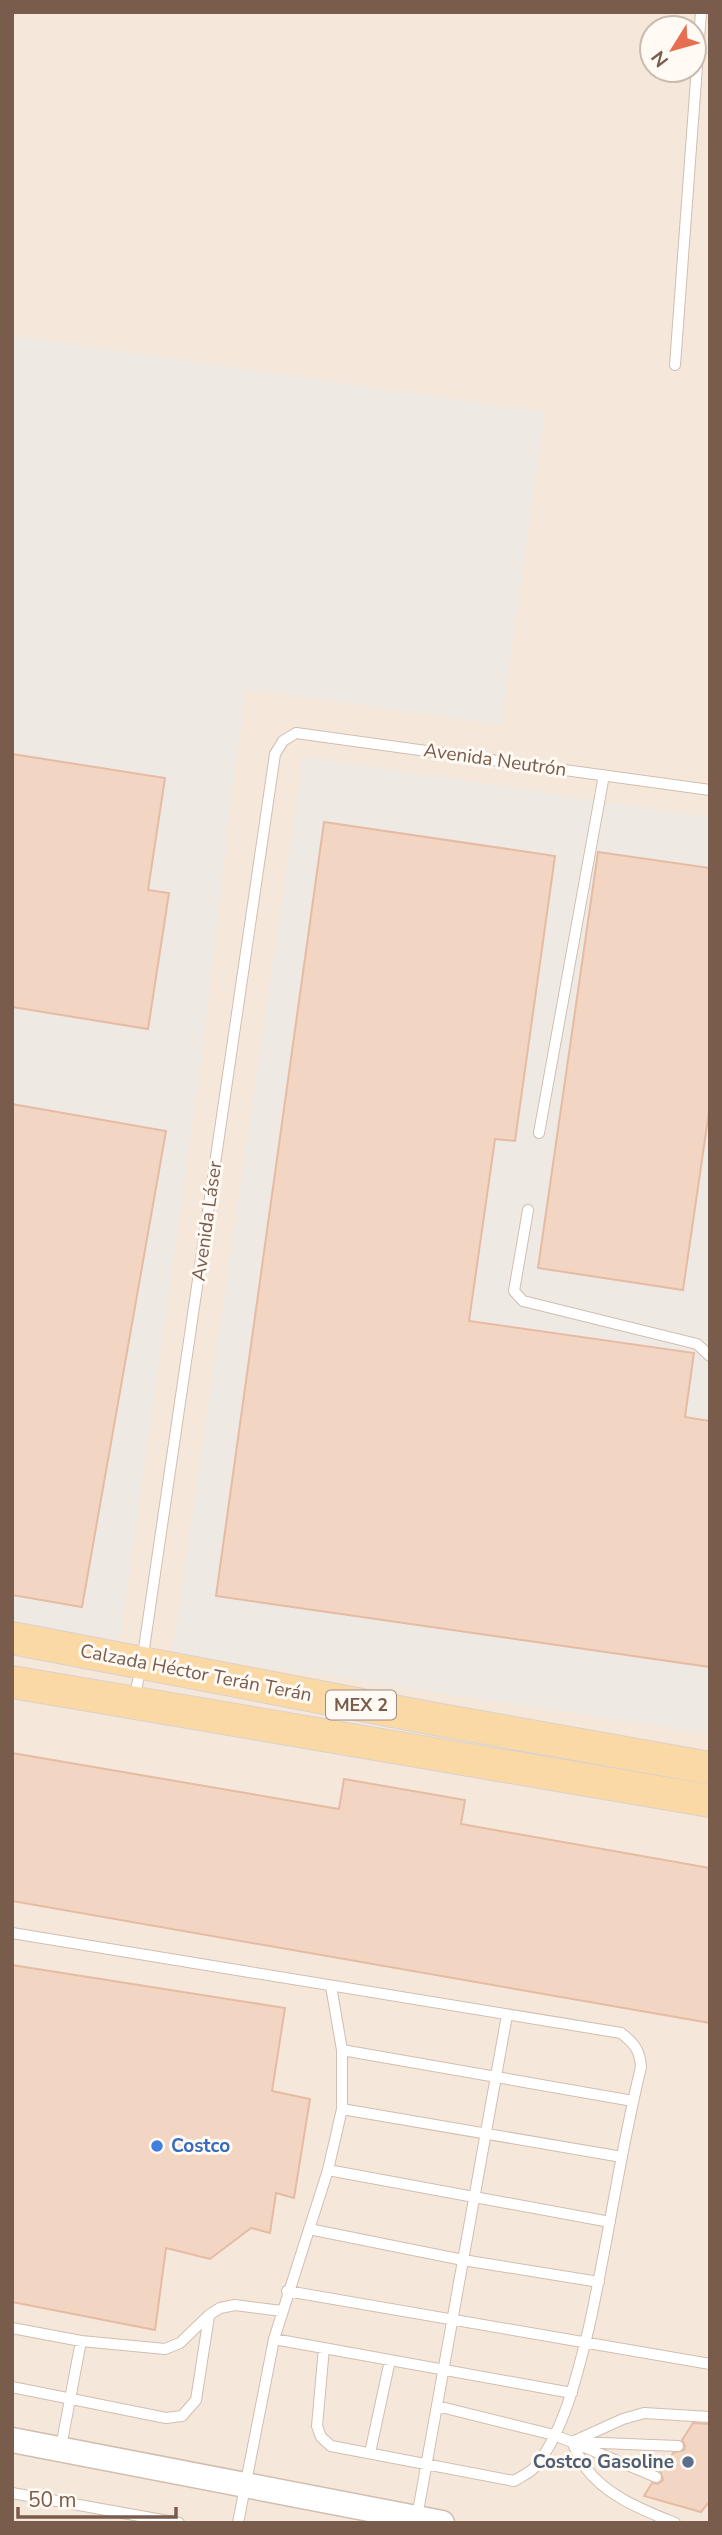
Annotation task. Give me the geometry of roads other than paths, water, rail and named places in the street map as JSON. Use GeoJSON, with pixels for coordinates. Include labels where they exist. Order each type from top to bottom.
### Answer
{"type":"FeatureCollection","features":[{"type":"Feature","properties":{"kind":"main road","name":"Calzada Héctor Terán Terán"},"geometry":{"type":"LineString","coordinates":[[12,1638],[424,1717],[710,1768]]}},
{"type":"Feature","properties":{"kind":"main road","name":"Calzada Héctor Terán Terán"},"geometry":{"type":"LineString","coordinates":[[12,1682],[710,1801]]}},
{"type":"Feature","properties":{"kind":"street"},"geometry":{"type":"LineString","coordinates":[[12,2440],[442,2523]]}},
{"type":"Feature","properties":{"kind":"lane"},"geometry":{"type":"LineString","coordinates":[[675,365],[701,12]]}},
{"type":"Feature","properties":{"kind":"lane","name":"Avenida Neutrón"},"geometry":{"type":"LineString","coordinates":[[283,741],[296,733],[710,790]]}},
{"type":"Feature","properties":{"kind":"lane","name":"Avenida Láser"},"geometry":{"type":"LineString","coordinates":[[133,1703],[142,1662],[275,754],[283,741]]}},
{"type":"Feature","properties":{"kind":"lane"},"geometry":{"type":"LineString","coordinates":[[539,1133],[604,775]]}},
{"type":"Feature","properties":{"kind":"lane"},"geometry":{"type":"LineString","coordinates":[[527,1210],[514,1290],[523,1301],[697,1344],[710,1356]]}},
{"type":"Feature","properties":{"kind":"lane"},"geometry":{"type":"LineString","coordinates":[[12,1933],[621,2033],[634,2043],[642,2067],[585,2343],[572,2393],[554,2435],[537,2465],[529,2473],[514,2481],[331,2446],[321,2437],[317,2426],[324,2348]]}},
{"type":"Feature","properties":{"kind":"lane"},"geometry":{"type":"LineString","coordinates":[[238,2523],[274,2339],[328,2170],[342,2109],[342,2050],[331,1986]]}},
{"type":"Feature","properties":{"kind":"lane"},"geometry":{"type":"LineString","coordinates":[[416,2519],[507,2015]]}},
{"type":"Feature","properties":{"kind":"lane"},"geometry":{"type":"LineString","coordinates":[[342,2050],[633,2101]]}},
{"type":"Feature","properties":{"kind":"lane"},"geometry":{"type":"LineString","coordinates":[[342,2109],[622,2157]]}},
{"type":"Feature","properties":{"kind":"lane"},"geometry":{"type":"LineString","coordinates":[[328,2170],[610,2222]]}},
{"type":"Feature","properties":{"kind":"lane"},"geometry":{"type":"LineString","coordinates":[[309,2229],[463,2260],[599,2282]]}},
{"type":"Feature","properties":{"kind":"lane"},"geometry":{"type":"LineString","coordinates":[[288,2291],[710,2364]]}},
{"type":"Feature","properties":{"kind":"lane"},"geometry":{"type":"LineString","coordinates":[[12,2328],[81,2342],[165,2349],[180,2343],[220,2308],[235,2305],[282,2311]]}},
{"type":"Feature","properties":{"kind":"lane"},"geometry":{"type":"LineString","coordinates":[[12,2388],[166,2418],[182,2416],[196,2400],[209,2315]]}},
{"type":"Feature","properties":{"kind":"lane"},"geometry":{"type":"LineString","coordinates":[[274,2339],[572,2393]]}},
{"type":"Feature","properties":{"kind":"lane"},"geometry":{"type":"LineString","coordinates":[[60,2450],[81,2342]]}},
{"type":"Feature","properties":{"kind":"lane"},"geometry":{"type":"LineString","coordinates":[[370,2453],[390,2360]]}},
{"type":"Feature","properties":{"kind":"lane"},"geometry":{"type":"LineString","coordinates":[[437,2406],[554,2435],[656,2477]]}},
{"type":"Feature","properties":{"kind":"lane"},"geometry":{"type":"LineString","coordinates":[[572,2442],[623,2419],[644,2413],[710,2417]]}},
{"type":"Feature","properties":{"kind":"lane"},"geometry":{"type":"LineString","coordinates":[[572,2442],[678,2446]]}},
{"type":"Feature","properties":{"kind":"lane"},"geometry":{"type":"LineString","coordinates":[[572,2442],[585,2468],[616,2494],[634,2507],[675,2523]]}},
{"type":"Feature","properties":{"kind":"lane"},"geometry":{"type":"LineString","coordinates":[[12,2493],[178,2523]]}},
{"type":"Feature","properties":{"kind":"place","name":"Costco"},"geometry":{"type":"Point","coordinates":[157,2146]}},
{"type":"Feature","properties":{"kind":"place","name":"Costco Gasoline"},"geometry":{"type":"Point","coordinates":[688,2462]}}]}
